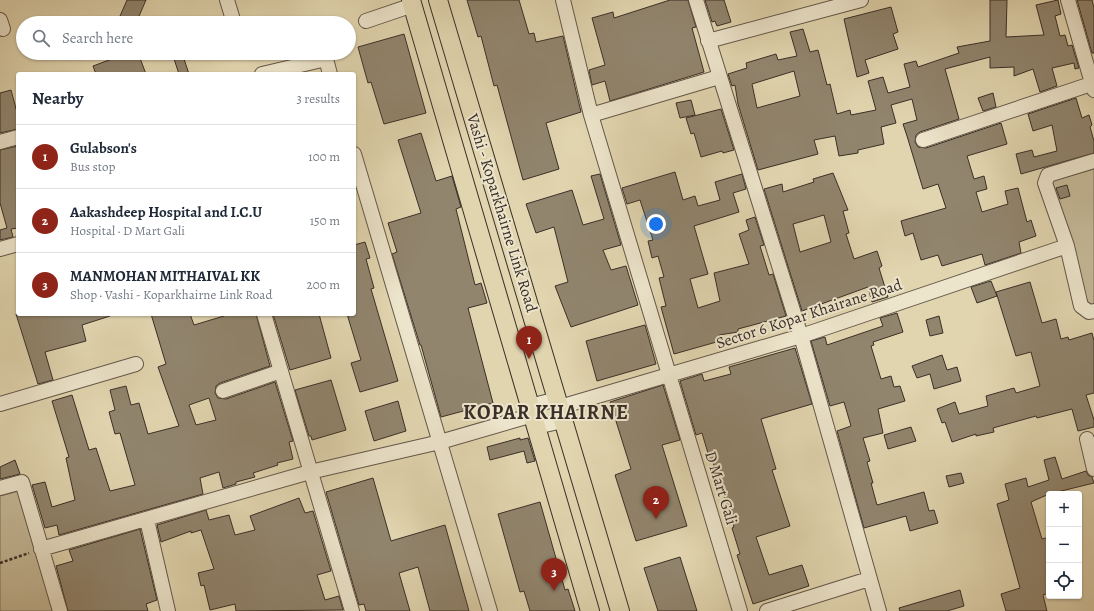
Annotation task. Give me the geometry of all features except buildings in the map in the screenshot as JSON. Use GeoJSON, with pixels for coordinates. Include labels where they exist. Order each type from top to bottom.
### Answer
{"type":"FeatureCollection","features":[{"type":"Feature","properties":{"kind":"main road","name":"Vashi - Koparkhairne Link Road"},"geometry":{"type":"LineString","coordinates":[[438,0],[620,611]]}},
{"type":"Feature","properties":{"kind":"main road","name":"Vashi - Koparkhairne Link Road"},"geometry":{"type":"LineString","coordinates":[[412,2],[590,611]]}},
{"type":"Feature","properties":{"kind":"street"},"geometry":{"type":"LineString","coordinates":[[227,0],[232,16]]}},
{"type":"Feature","properties":{"kind":"street","name":"D Mart Gali"},"geometry":{"type":"LineString","coordinates":[[563,0],[591,114],[740,611]]}},
{"type":"Feature","properties":{"kind":"street"},"geometry":{"type":"LineString","coordinates":[[696,0],[801,336],[878,611]]}},
{"type":"Feature","properties":{"kind":"street"},"geometry":{"type":"LineString","coordinates":[[708,41],[861,0]]}},
{"type":"Feature","properties":{"kind":"street"},"geometry":{"type":"LineString","coordinates":[[923,140],[1093,85],[1068,0]]}},
{"type":"Feature","properties":{"kind":"street"},"geometry":{"type":"LineString","coordinates":[[366,21],[412,2]]}},
{"type":"Feature","properties":{"kind":"street"},"geometry":{"type":"LineString","coordinates":[[271,72],[322,60]]}},
{"type":"Feature","properties":{"kind":"street"},"geometry":{"type":"LineString","coordinates":[[326,60],[329,72]]}},
{"type":"Feature","properties":{"kind":"street"},"geometry":{"type":"LineString","coordinates":[[591,114],[719,77]]}},
{"type":"Feature","properties":{"kind":"street"},"geometry":{"type":"LineString","coordinates":[[0,142],[16,137]]}},
{"type":"Feature","properties":{"kind":"street"},"geometry":{"type":"LineString","coordinates":[[1094,161],[1048,175],[1045,179],[1045,183],[1067,246],[1081,306],[1089,312],[1094,311]]}},
{"type":"Feature","properties":{"kind":"street"},"geometry":{"type":"LineString","coordinates":[[356,170],[440,442],[490,611]]}},
{"type":"Feature","properties":{"kind":"street"},"geometry":{"type":"LineString","coordinates":[[0,249],[16,245]]}},
{"type":"Feature","properties":{"kind":"street","name":"Sector 6 Kopar Khairane Road"},"geometry":{"type":"LineString","coordinates":[[560,409],[801,336],[1067,246]]}},
{"type":"Feature","properties":{"kind":"street"},"geometry":{"type":"LineString","coordinates":[[265,316],[352,611]]}},
{"type":"Feature","properties":{"kind":"street"},"geometry":{"type":"LineString","coordinates":[[0,404],[136,364]]}},
{"type":"Feature","properties":{"kind":"street"},"geometry":{"type":"LineString","coordinates":[[223,391],[281,371]]}},
{"type":"Feature","properties":{"kind":"street"},"geometry":{"type":"LineString","coordinates":[[41,549],[147,520],[310,472],[440,442],[560,409]]}},
{"type":"Feature","properties":{"kind":"street"},"geometry":{"type":"LineString","coordinates":[[533,416],[560,409]]}},
{"type":"Feature","properties":{"kind":"street"},"geometry":{"type":"LineString","coordinates":[[1086,439],[1094,469]]}},
{"type":"Feature","properties":{"kind":"street"},"geometry":{"type":"LineString","coordinates":[[0,488],[22,482],[60,611]]}},
{"type":"Feature","properties":{"kind":"street"},"geometry":{"type":"LineString","coordinates":[[147,520],[168,611]]}},
{"type":"Feature","properties":{"kind":"street"},"geometry":{"type":"LineString","coordinates":[[767,611],[869,579]]}},
{"type":"Feature","properties":{"kind":"path"},"geometry":{"type":"LineString","coordinates":[[0,563],[41,549]]}},
{"type":"Feature","properties":{"kind":"shaded area"},"geometry":{"type":"Polygon","coordinates":[[[1094,169],[1094,308],[1079,312],[1042,184],[1094,169]]]}},
{"type":"Feature","properties":{"kind":"shaded area"},"geometry":{"type":"Polygon","coordinates":[[[19,491],[54,611],[0,611],[0,496],[19,491]]]}},
{"type":"Feature","properties":{"kind":"place","name":"Gulabson's"},"geometry":{"type":"Point","coordinates":[529,359]}},
{"type":"Feature","properties":{"kind":"place","name":"Aakashdeep Hospital and I.C.U"},"geometry":{"type":"Point","coordinates":[656,519]}},
{"type":"Feature","properties":{"kind":"place","name":"MANMOHAN MITHAIVAL KK"},"geometry":{"type":"Point","coordinates":[554,591]}},
{"type":"Feature","properties":{"kind":"district","name":"KOPAR KHAIRNE"},"geometry":{"type":"Point","coordinates":[546,412]}}]}
